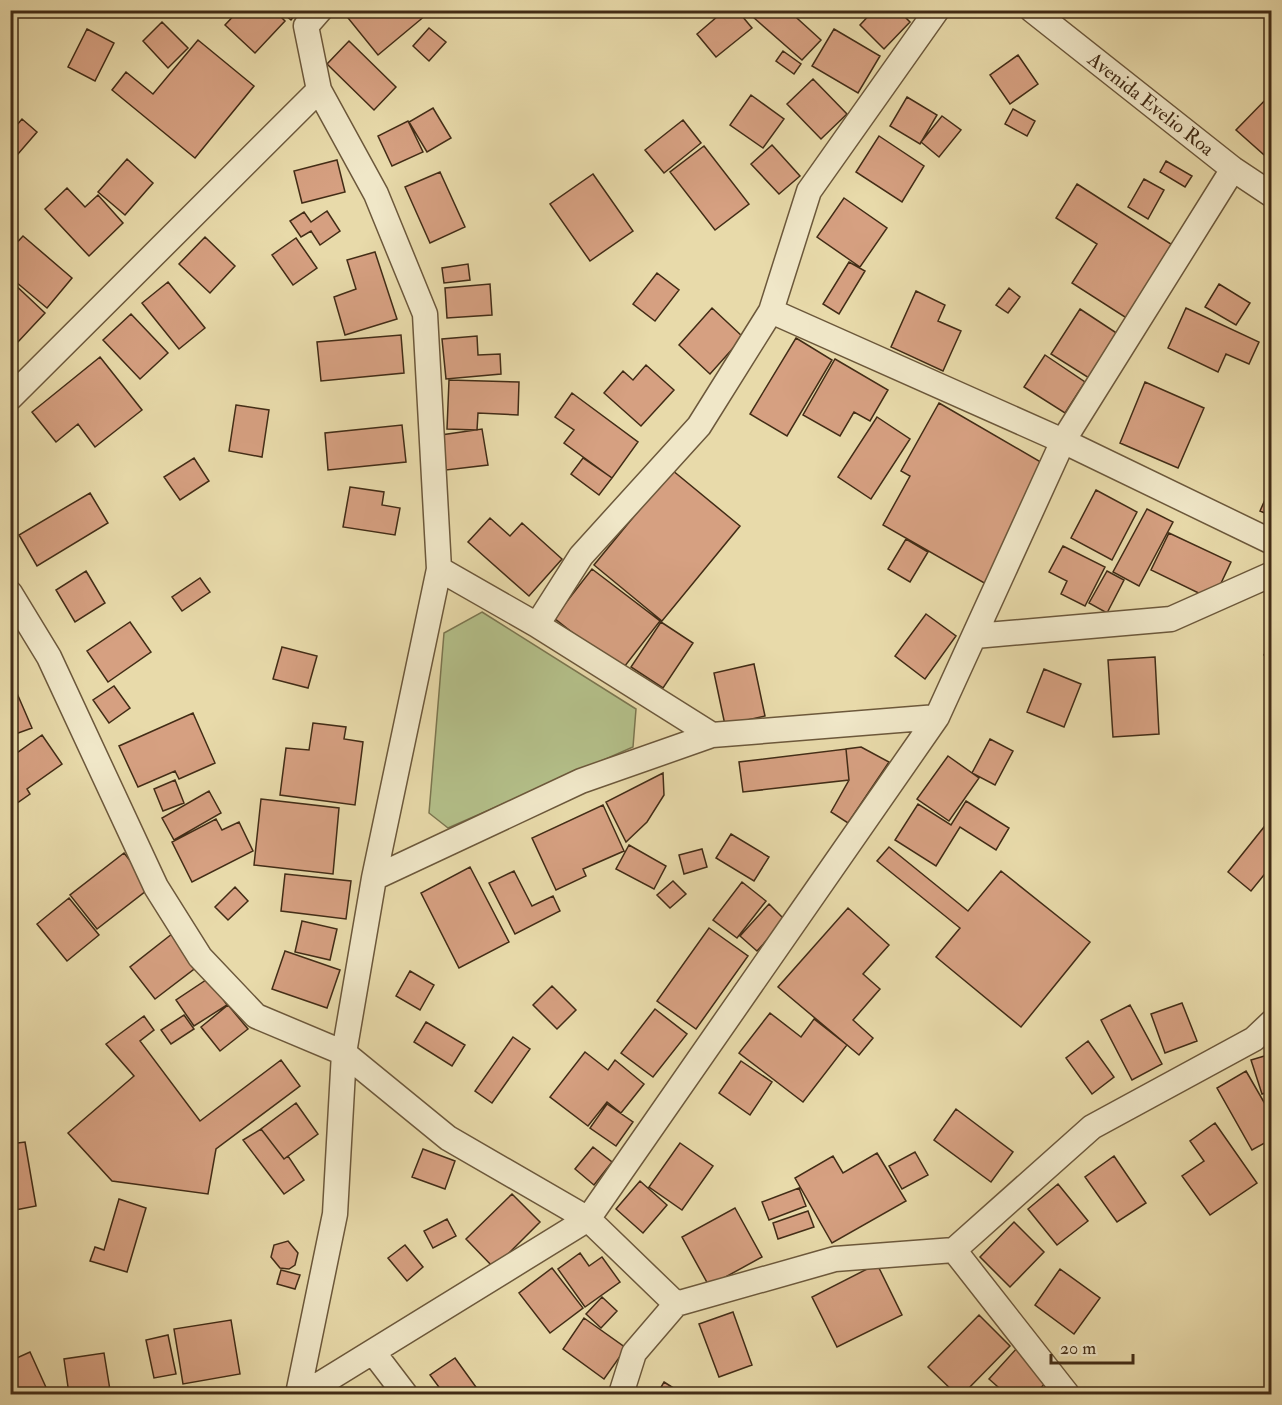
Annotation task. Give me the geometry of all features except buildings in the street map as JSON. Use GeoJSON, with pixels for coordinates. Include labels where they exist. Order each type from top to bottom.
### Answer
{"type":"FeatureCollection","features":[{"type":"Feature","properties":{"kind":"street"},"geometry":{"type":"LineString","coordinates":[[298,1395],[335,1214],[344,1053],[374,878],[439,569],[425,314],[376,194],[319,90],[306,26],[320,10]]}},
{"type":"Feature","properties":{"kind":"street"},"geometry":{"type":"LineString","coordinates":[[537,625],[581,556],[699,426],[771,311],[808,191],[937,10]]}},
{"type":"Feature","properties":{"kind":"street","name":"Avenida Evelio Roa"},"geometry":{"type":"LineString","coordinates":[[1032,10],[1233,169],[1272,195]]}},
{"type":"Feature","properties":{"kind":"street"},"geometry":{"type":"LineString","coordinates":[[10,398],[319,90]]}},
{"type":"Feature","properties":{"kind":"street"},"geometry":{"type":"LineString","coordinates":[[304,1395],[588,1219],[937,717],[1063,441],[1233,169]]}},
{"type":"Feature","properties":{"kind":"street"},"geometry":{"type":"LineString","coordinates":[[771,311],[1063,441],[1272,542]]}},
{"type":"Feature","properties":{"kind":"street"},"geometry":{"type":"LineString","coordinates":[[439,569],[537,625],[712,735]]}},
{"type":"Feature","properties":{"kind":"street"},"geometry":{"type":"LineString","coordinates":[[975,636],[1171,619],[1272,574]]}},
{"type":"Feature","properties":{"kind":"street"},"geometry":{"type":"LineString","coordinates":[[10,593],[49,657],[156,887],[200,957],[256,1016],[344,1053],[448,1138],[588,1219],[676,1304]]}},
{"type":"Feature","properties":{"kind":"street"},"geometry":{"type":"LineString","coordinates":[[374,878],[581,781],[712,735],[937,717]]}},
{"type":"Feature","properties":{"kind":"street"},"geometry":{"type":"LineString","coordinates":[[621,1395],[634,1353],[676,1304],[835,1259],[954,1250],[1092,1127],[1254,1039],[1272,1022]]}},
{"type":"Feature","properties":{"kind":"street"},"geometry":{"type":"LineString","coordinates":[[954,1250],[1068,1395]]}},
{"type":"Feature","properties":{"kind":"street"},"geometry":{"type":"LineString","coordinates":[[373,1352],[405,1395]]}},
{"type":"Feature","properties":{"kind":"green space"},"geometry":{"type":"Polygon","coordinates":[[[482,612],[636,709],[633,747],[448,828],[429,813],[444,633],[482,612]]]}}]}
